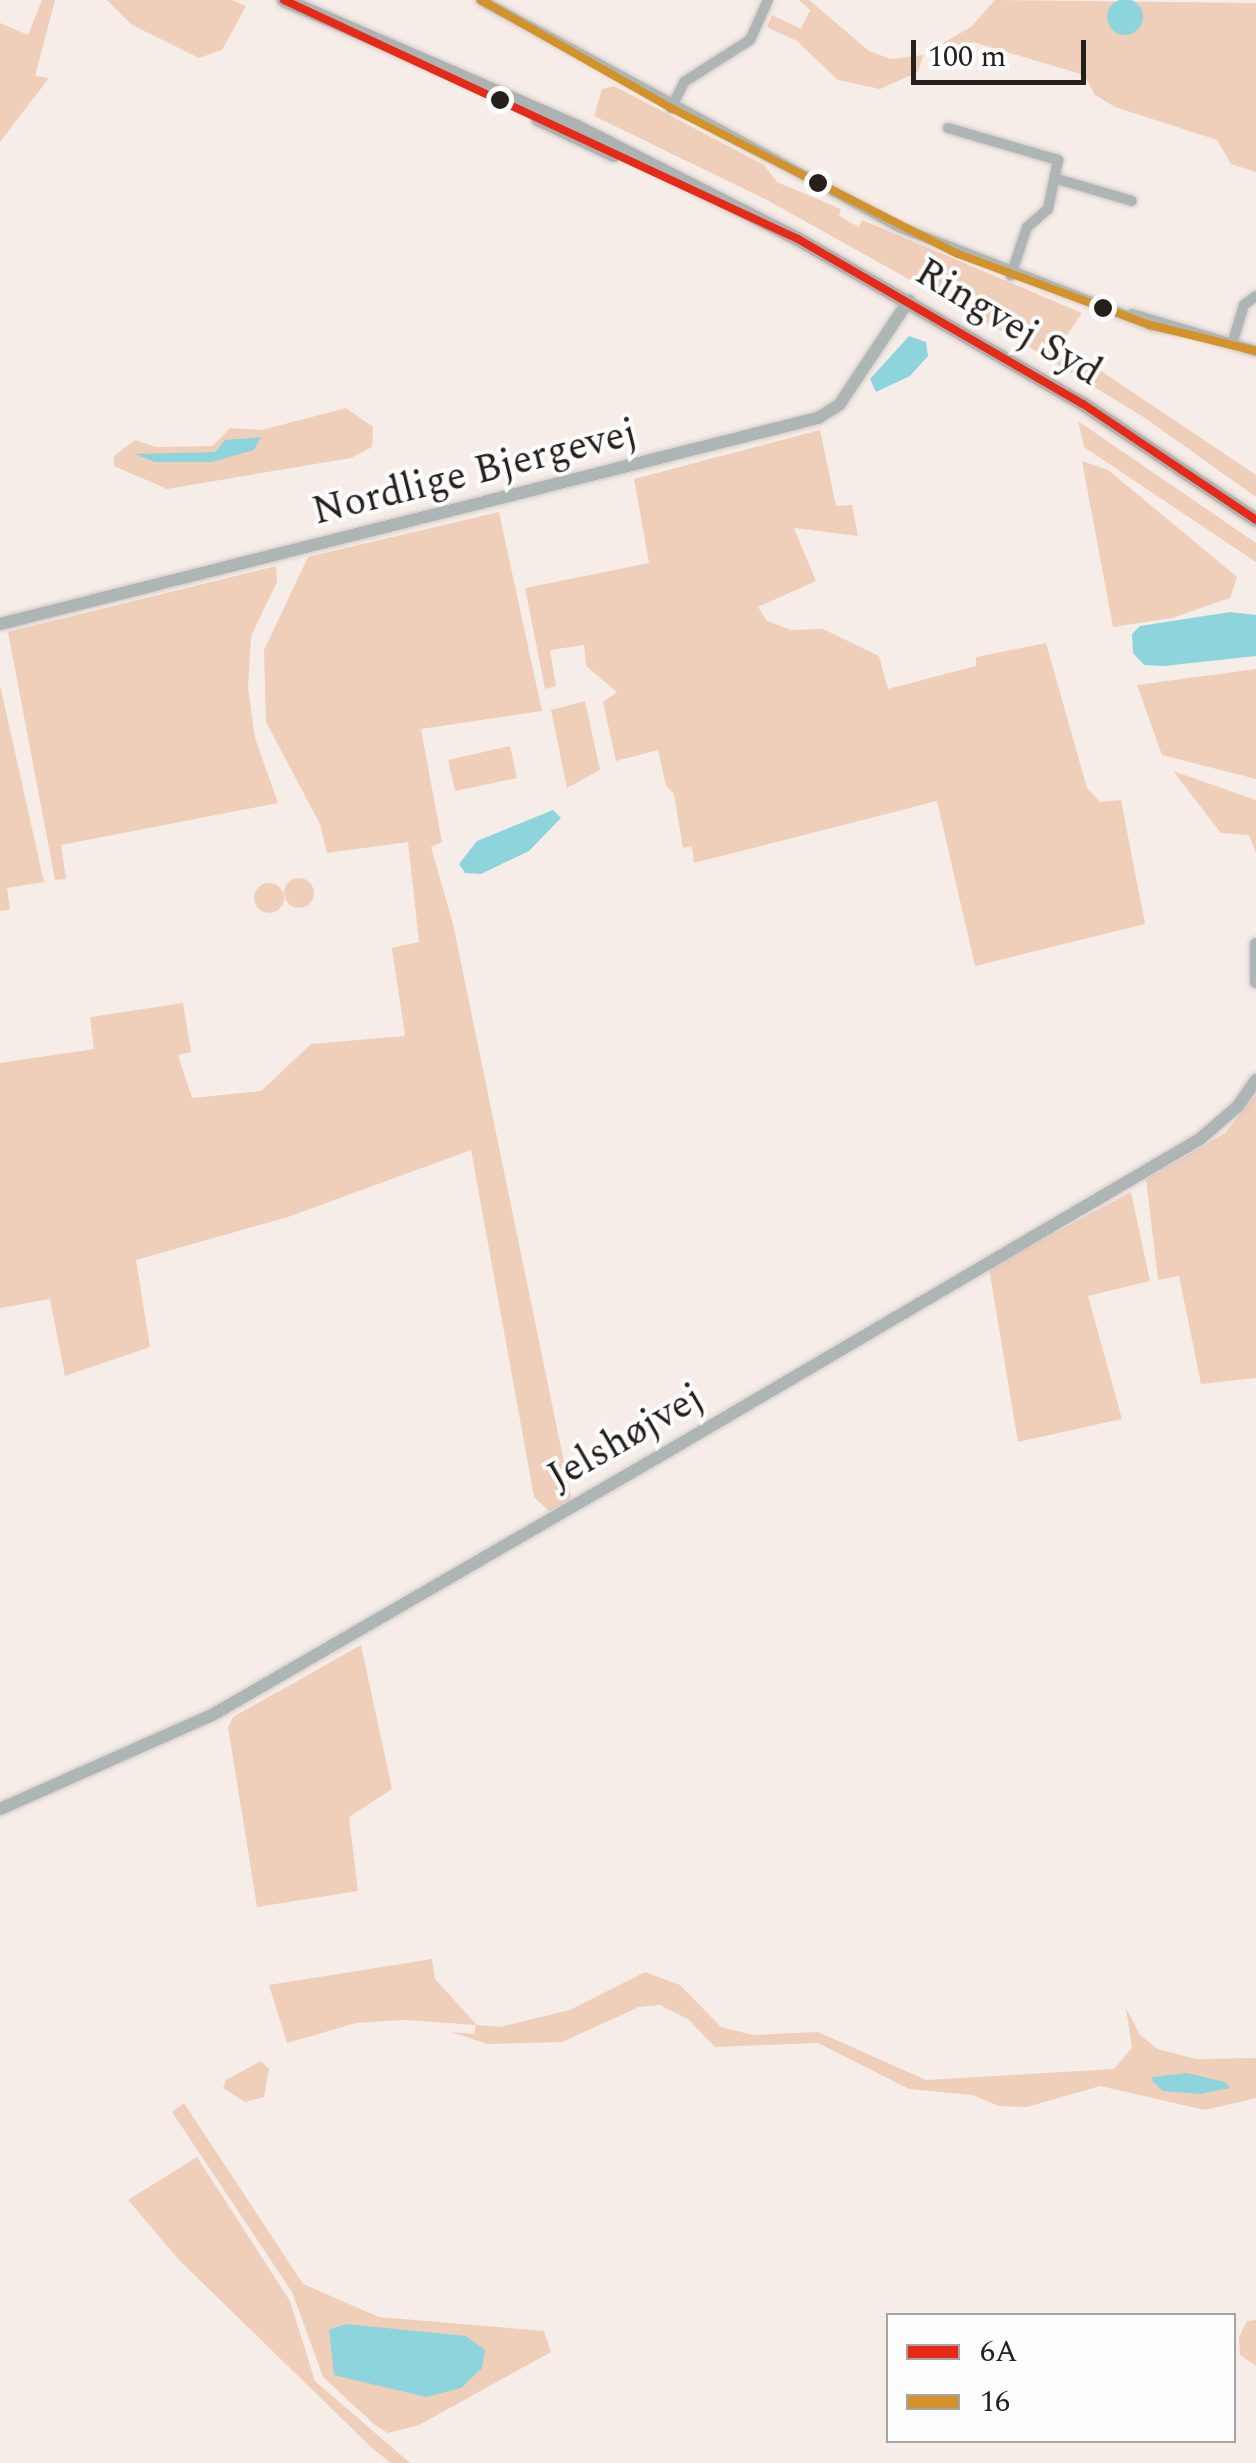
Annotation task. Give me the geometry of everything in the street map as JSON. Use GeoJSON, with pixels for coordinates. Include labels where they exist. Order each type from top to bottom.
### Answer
{"type":"FeatureCollection","features":[{"type":"Feature","properties":{"kind":"main road","name":"Ringvej Syd"},"geometry":{"type":"LineString","coordinates":[[284,0],[422,60],[572,137],[716,198],[909,300],[1082,404],[1256,520]]}},
{"type":"Feature","properties":{"kind":"street"},"geometry":{"type":"LineString","coordinates":[[481,0],[671,108],[899,227],[1011,275],[1126,313],[1155,327],[1190,332],[1256,351]]}},
{"type":"Feature","properties":{"kind":"street"},"geometry":{"type":"LineString","coordinates":[[671,108],[693,74],[750,40],[768,0]]}},
{"type":"Feature","properties":{"kind":"street"},"geometry":{"type":"LineString","coordinates":[[948,128],[1052,154],[1060,165],[1046,213],[1025,230],[1011,275]]}},
{"type":"Feature","properties":{"kind":"street"},"geometry":{"type":"LineString","coordinates":[[1057,178],[1132,201]]}},
{"type":"Feature","properties":{"kind":"street"},"geometry":{"type":"LineString","coordinates":[[1232,344],[1244,305],[1256,296]]}},
{"type":"Feature","properties":{"kind":"street","name":"Nordlige Bjergevej"},"geometry":{"type":"LineString","coordinates":[[0,624],[818,418],[839,404],[909,300]]}},
{"type":"Feature","properties":{"kind":"street"},"geometry":{"type":"LineString","coordinates":[[1256,944],[1256,982]]}},
{"type":"Feature","properties":{"kind":"street","name":"Jelshøjvej"},"geometry":{"type":"LineString","coordinates":[[0,1809],[214,1714],[632,1472],[1200,1139],[1238,1106],[1256,1080]]}},
{"type":"Feature","properties":{"kind":"shaded area"},"geometry":{"type":"Polygon","coordinates":[[[42,0],[55,0],[35,76],[49,78],[0,142],[0,23],[28,35],[42,0]]]}},
{"type":"Feature","properties":{"kind":"shaded area"},"geometry":{"type":"Polygon","coordinates":[[[107,0],[232,0],[246,6],[222,50],[199,58],[132,25],[107,0]]]}},
{"type":"Feature","properties":{"kind":"shaded area"},"geometry":{"type":"Polygon","coordinates":[[[799,0],[809,0],[869,51],[891,59],[923,55],[918,72],[880,89],[838,80],[797,41],[767,27],[772,15],[801,29],[810,10],[799,0]]]}},
{"type":"Feature","properties":{"kind":"shaded area"},"geometry":{"type":"Polygon","coordinates":[[[995,0],[1256,3],[1256,172],[1231,164],[1217,140],[1115,107],[1095,95],[1084,75],[973,42],[949,54],[943,43],[971,27],[995,0]]]}},
{"type":"Feature","properties":{"kind":"shaded area"},"geometry":{"type":"Polygon","coordinates":[[[614,86],[764,165],[777,182],[841,209],[839,216],[859,227],[862,220],[1082,313],[1061,344],[1256,475],[1256,497],[1145,418],[1016,339],[767,200],[594,116],[602,89],[614,86]]]}},
{"type":"Feature","properties":{"kind":"shaded area"},"geometry":{"type":"Polygon","coordinates":[[[346,408],[373,427],[372,447],[351,458],[167,489],[114,466],[114,456],[135,440],[156,447],[213,446],[230,428],[262,430],[346,408]]]}},
{"type":"Feature","properties":{"kind":"shaded area"},"geometry":{"type":"Polygon","coordinates":[[[1078,421],[1256,543],[1256,562],[1084,447],[1078,421]]]}},
{"type":"Feature","properties":{"kind":"shaded area"},"geometry":{"type":"Polygon","coordinates":[[[820,430],[836,506],[852,505],[858,536],[794,528],[816,581],[758,607],[767,621],[791,630],[823,629],[879,656],[888,689],[976,666],[976,657],[1046,643],[1087,788],[1100,802],[1121,800],[1145,924],[975,966],[937,801],[694,863],[692,846],[683,848],[674,794],[666,786],[658,750],[616,761],[603,702],[617,692],[586,666],[584,645],[550,650],[556,686],[545,689],[525,588],[649,563],[634,479],[820,430]]]}},
{"type":"Feature","properties":{"kind":"shaded area"},"geometry":{"type":"Polygon","coordinates":[[[1082,461],[1108,470],[1237,577],[1230,598],[1172,618],[1113,627],[1082,461]]]}},
{"type":"Feature","properties":{"kind":"shaded area"},"geometry":{"type":"Polygon","coordinates":[[[499,512],[542,711],[421,729],[442,842],[431,847],[453,924],[572,1501],[549,1511],[534,1497],[471,1150],[288,1217],[136,1260],[150,1347],[65,1376],[50,1299],[0,1308],[0,1063],[94,1049],[90,1017],[183,1003],[191,1052],[178,1055],[192,1098],[261,1091],[311,1044],[405,1036],[392,948],[419,942],[408,842],[327,853],[320,824],[266,722],[264,650],[308,557],[499,512]]]}},
{"type":"Feature","properties":{"kind":"shaded area"},"geometry":{"type":"Polygon","coordinates":[[[276,566],[277,582],[251,636],[248,688],[255,738],[278,803],[61,845],[66,879],[55,880],[8,632],[276,566]]]}},
{"type":"Feature","properties":{"kind":"shaded area"},"geometry":{"type":"Polygon","coordinates":[[[1256,669],[1256,779],[1162,755],[1137,685],[1256,669]]]}},
{"type":"Feature","properties":{"kind":"shaded area"},"geometry":{"type":"Polygon","coordinates":[[[0,685],[44,882],[7,888],[10,910],[0,911],[0,685]]]}},
{"type":"Feature","properties":{"kind":"shaded area"},"geometry":{"type":"Polygon","coordinates":[[[585,701],[600,770],[567,788],[551,710],[585,701]]]}},
{"type":"Feature","properties":{"kind":"shaded area"},"geometry":{"type":"Polygon","coordinates":[[[510,746],[517,778],[455,791],[448,760],[510,746]]]}},
{"type":"Feature","properties":{"kind":"shaded area"},"geometry":{"type":"Polygon","coordinates":[[[1173,771],[1256,800],[1256,853],[1249,835],[1221,833],[1173,771]]]}},
{"type":"Feature","properties":{"kind":"shaded area"},"geometry":{"type":"Polygon","coordinates":[[[299,878],[313,887],[314,893],[305,907],[299,908],[285,899],[284,893],[293,879],[299,878]]]}},
{"type":"Feature","properties":{"kind":"shaded area"},"geometry":{"type":"Polygon","coordinates":[[[269,883],[283,892],[284,898],[275,912],[269,913],[255,904],[254,898],[263,884],[269,883]]]}},
{"type":"Feature","properties":{"kind":"shaded area"},"geometry":{"type":"Polygon","coordinates":[[[1256,1094],[1256,1378],[1201,1384],[1179,1276],[1158,1280],[1146,1179],[1225,1133],[1256,1094]]]}},
{"type":"Feature","properties":{"kind":"shaded area"},"geometry":{"type":"Polygon","coordinates":[[[1131,1192],[1150,1281],[1088,1296],[1122,1419],[1018,1442],[989,1268],[1131,1192]]]}},
{"type":"Feature","properties":{"kind":"shaded area"},"geometry":{"type":"Polygon","coordinates":[[[361,1645],[392,1789],[349,1817],[358,1891],[257,1907],[228,1727],[233,1717],[361,1645]]]}},
{"type":"Feature","properties":{"kind":"shaded area"},"geometry":{"type":"Polygon","coordinates":[[[432,1959],[435,1979],[477,2025],[500,2027],[570,2010],[645,1972],[680,1985],[721,2027],[753,2035],[818,2032],[926,2080],[1114,2069],[1132,2048],[1126,2008],[1140,2035],[1158,2049],[1196,2059],[1256,2058],[1256,2098],[1205,2110],[1100,2086],[1027,2107],[999,2106],[972,2095],[909,2089],[818,2043],[715,2047],[688,2019],[660,2005],[639,2007],[562,2042],[487,2044],[452,2032],[474,2034],[476,2025],[405,2020],[356,2023],[287,2043],[269,1985],[432,1959]]]}},
{"type":"Feature","properties":{"kind":"shaded area"},"geometry":{"type":"Polygon","coordinates":[[[261,2061],[269,2069],[264,2097],[245,2102],[223,2088],[226,2080],[261,2061]]]}},
{"type":"Feature","properties":{"kind":"shaded area"},"geometry":{"type":"Polygon","coordinates":[[[184,2103],[303,2284],[379,2317],[544,2331],[551,2352],[419,2425],[388,2433],[376,2426],[323,2377],[292,2292],[172,2112],[184,2103]]]}},
{"type":"Feature","properties":{"kind":"shaded area"},"geometry":{"type":"Polygon","coordinates":[[[197,2157],[290,2301],[315,2381],[410,2463],[391,2463],[373,2449],[180,2261],[128,2200],[197,2157]]]}},
{"type":"Feature","properties":{"kind":"shaded area"},"geometry":{"type":"Polygon","coordinates":[[[1256,2320],[1256,2366],[1240,2355],[1239,2337],[1247,2321],[1256,2320]]]}},
{"type":"Feature","properties":{"kind":"water"},"geometry":{"type":"Polygon","coordinates":[[[1125,-1],[1138,4],[1143,17],[1138,30],[1125,35],[1112,30],[1107,17],[1112,4],[1125,-1]]]}},
{"type":"Feature","properties":{"kind":"water"},"geometry":{"type":"Polygon","coordinates":[[[909,336],[926,342],[928,356],[910,376],[876,392],[870,379],[909,336]]]}},
{"type":"Feature","properties":{"kind":"water"},"geometry":{"type":"Polygon","coordinates":[[[261,437],[254,450],[212,462],[155,462],[135,454],[215,452],[225,440],[261,437]]]}},
{"type":"Feature","properties":{"kind":"water"},"geometry":{"type":"Polygon","coordinates":[[[1230,612],[1256,615],[1256,656],[1164,666],[1144,665],[1133,653],[1132,634],[1140,626],[1230,612]]]}},
{"type":"Feature","properties":{"kind":"water"},"geometry":{"type":"Polygon","coordinates":[[[553,810],[561,818],[529,851],[481,874],[465,873],[459,864],[477,841],[553,810]]]}},
{"type":"Feature","properties":{"kind":"water"},"geometry":{"type":"Polygon","coordinates":[[[1187,2073],[1225,2082],[1230,2088],[1200,2094],[1163,2091],[1152,2077],[1187,2073]]]}},
{"type":"Feature","properties":{"kind":"water"},"geometry":{"type":"Polygon","coordinates":[[[346,2324],[466,2336],[485,2350],[482,2368],[461,2388],[426,2397],[334,2375],[329,2330],[346,2324]]]}},
{"type":"Feature","properties":{"kind":"transit line","name":"6A"},"geometry":{"type":"LineString","coordinates":[[284,0],[798,239],[1083,404],[1256,520]]}},
{"type":"Feature","properties":{"kind":"transit line","name":"16"},"geometry":{"type":"LineString","coordinates":[[481,0],[671,108],[958,254],[1150,325],[1256,351]]}}]}
